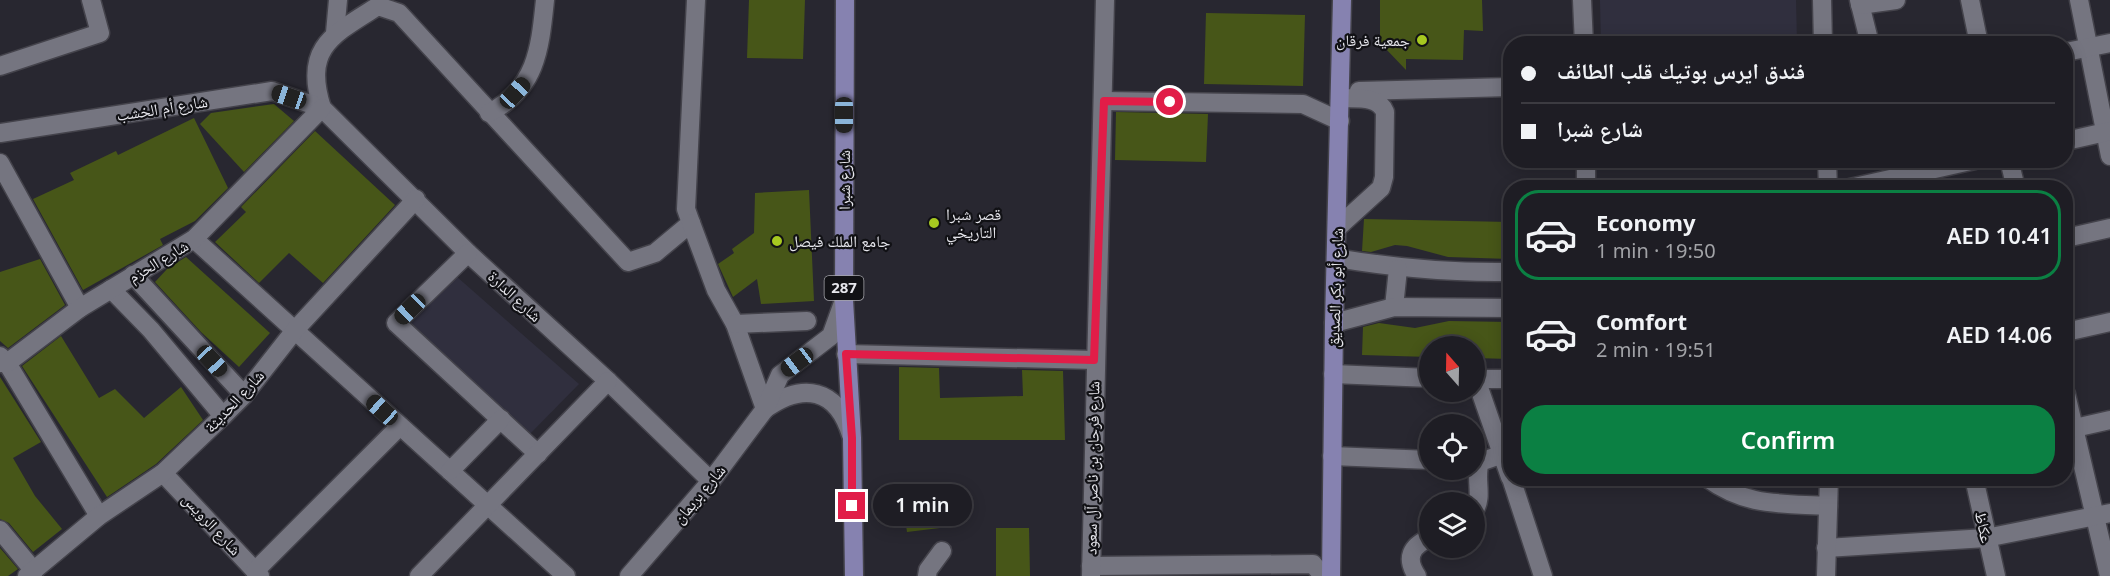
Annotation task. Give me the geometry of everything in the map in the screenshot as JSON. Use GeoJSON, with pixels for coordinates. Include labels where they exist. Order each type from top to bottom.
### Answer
{"type":"FeatureCollection","features":[{"type":"Feature","properties":{"kind":"main road","name":"شارع شبرا"},"geometry":{"type":"LineString","coordinates":[[845,0],[844,300],[852,438],[854,576]]}},
{"type":"Feature","properties":{"kind":"main road","name":"شارع أبو بكر الصديق"},"geometry":{"type":"LineString","coordinates":[[1331,576],[1333,374],[1342,0]]}},
{"type":"Feature","properties":{"kind":"street"},"geometry":{"type":"LineString","coordinates":[[0,66],[100,33],[90,0]]}},
{"type":"Feature","properties":{"kind":"street"},"geometry":{"type":"LineString","coordinates":[[335,33],[338,0]]}},
{"type":"Feature","properties":{"kind":"street"},"geometry":{"type":"LineString","coordinates":[[489,113],[504,105],[526,81],[540,50],[545,0]]}},
{"type":"Feature","properties":{"kind":"street"},"geometry":{"type":"LineString","coordinates":[[696,0],[686,209],[716,290],[735,324],[765,409]]}},
{"type":"Feature","properties":{"kind":"street","name":"شارع فرحان بن ناصر آل سعود"},"geometry":{"type":"LineString","coordinates":[[1091,571],[1094,360],[1104,101],[1105,0]]}},
{"type":"Feature","properties":{"kind":"street"},"geometry":{"type":"LineString","coordinates":[[1582,0],[1584,36]]}},
{"type":"Feature","properties":{"kind":"street"},"geometry":{"type":"LineString","coordinates":[[1822,0],[1823,36]]}},
{"type":"Feature","properties":{"kind":"street"},"geometry":{"type":"LineString","coordinates":[[1868,36],[1860,3],[1896,0]]}},
{"type":"Feature","properties":{"kind":"street"},"geometry":{"type":"LineString","coordinates":[[1970,0],[1977,36]]}},
{"type":"Feature","properties":{"kind":"street"},"geometry":{"type":"LineString","coordinates":[[2079,0],[2086,47],[2107,132],[2110,156]]}},
{"type":"Feature","properties":{"kind":"street"},"geometry":{"type":"LineString","coordinates":[[322,108],[314,83],[320,52],[335,33],[378,6],[399,13],[628,262],[655,253],[691,223]]}},
{"type":"Feature","properties":{"kind":"street"},"geometry":{"type":"LineString","coordinates":[[2073,50],[2110,43]]}},
{"type":"Feature","properties":{"kind":"street"},"geometry":{"type":"LineString","coordinates":[[1340,94],[1503,87]]}},
{"type":"Feature","properties":{"kind":"street","name":"شارع أم الخشب"},"geometry":{"type":"LineString","coordinates":[[0,133],[273,91],[322,108]]}},
{"type":"Feature","properties":{"kind":"street"},"geometry":{"type":"LineString","coordinates":[[1337,228],[1381,188],[1384,177],[1385,112],[1382,105],[1376,100],[1340,94]]}},
{"type":"Feature","properties":{"kind":"street"},"geometry":{"type":"LineString","coordinates":[[1104,101],[1303,104],[1340,121]]}},
{"type":"Feature","properties":{"kind":"street","name":"شارع الدارة"},"geometry":{"type":"LineString","coordinates":[[322,108],[468,253],[608,381],[711,481]]}},
{"type":"Feature","properties":{"kind":"street","name":"شارع الحزم"},"geometry":{"type":"LineString","coordinates":[[2,361],[80,308],[194,239],[322,108]]}},
{"type":"Feature","properties":{"kind":"street"},"geometry":{"type":"LineString","coordinates":[[2073,139],[2107,132]]}},
{"type":"Feature","properties":{"kind":"street"},"geometry":{"type":"LineString","coordinates":[[0,163],[80,308]]}},
{"type":"Feature","properties":{"kind":"street"},"geometry":{"type":"LineString","coordinates":[[1883,180],[1936,168]]}},
{"type":"Feature","properties":{"kind":"street","name":"شارع الحديثة"},"geometry":{"type":"LineString","coordinates":[[30,573],[99,516],[163,473],[223,416],[244,395],[295,330],[416,199]]}},
{"type":"Feature","properties":{"kind":"street"},"geometry":{"type":"LineString","coordinates":[[2073,236],[2110,228]]}},
{"type":"Feature","properties":{"kind":"street"},"geometry":{"type":"LineString","coordinates":[[194,239],[566,576]]}},
{"type":"Feature","properties":{"kind":"street"},"geometry":{"type":"LineString","coordinates":[[468,253],[396,323],[538,453]]}},
{"type":"Feature","properties":{"kind":"street"},"geometry":{"type":"LineString","coordinates":[[1336,258],[1398,269],[1448,289],[1503,306]]}},
{"type":"Feature","properties":{"kind":"street"},"geometry":{"type":"LineString","coordinates":[[1394,307],[1398,269]]}},
{"type":"Feature","properties":{"kind":"street"},"geometry":{"type":"LineString","coordinates":[[1334,323],[1503,274]]}},
{"type":"Feature","properties":{"kind":"street"},"geometry":{"type":"LineString","coordinates":[[133,275],[244,395]]}},
{"type":"Feature","properties":{"kind":"street"},"geometry":{"type":"LineString","coordinates":[[111,289],[151,330],[223,416]]}},
{"type":"Feature","properties":{"kind":"street"},"geometry":{"type":"LineString","coordinates":[[765,409],[780,375],[831,336],[844,300]]}},
{"type":"Feature","properties":{"kind":"street"},"geometry":{"type":"LineString","coordinates":[[735,324],[807,321]]}},
{"type":"Feature","properties":{"kind":"street"},"geometry":{"type":"LineString","coordinates":[[2073,330],[2110,322]]}},
{"type":"Feature","properties":{"kind":"street"},"geometry":{"type":"LineString","coordinates":[[846,354],[1094,360]]}},
{"type":"Feature","properties":{"kind":"street"},"geometry":{"type":"LineString","coordinates":[[2,361],[99,516]]}},
{"type":"Feature","properties":{"kind":"street"},"geometry":{"type":"LineString","coordinates":[[1333,374],[1419,378]]}},
{"type":"Feature","properties":{"kind":"street"},"geometry":{"type":"LineString","coordinates":[[1485,379],[1503,379]]}},
{"type":"Feature","properties":{"kind":"street"},"geometry":{"type":"LineString","coordinates":[[419,576],[608,381]]}},
{"type":"Feature","properties":{"kind":"street"},"geometry":{"type":"LineString","coordinates":[[765,409],[784,395],[807,392],[829,399],[845,416],[852,438]]}},
{"type":"Feature","properties":{"kind":"street"},"geometry":{"type":"LineString","coordinates":[[1484,402],[1503,454],[1485,460]]}},
{"type":"Feature","properties":{"kind":"street","name":"شارع بريمان"},"geometry":{"type":"LineString","coordinates":[[629,576],[711,481],[765,409]]}},
{"type":"Feature","properties":{"kind":"street"},"geometry":{"type":"LineString","coordinates":[[450,471],[501,419]]}},
{"type":"Feature","properties":{"kind":"street"},"geometry":{"type":"LineString","coordinates":[[2073,429],[2110,420]]}},
{"type":"Feature","properties":{"kind":"street"},"geometry":{"type":"LineString","coordinates":[[252,572],[400,426]]}},
{"type":"Feature","properties":{"kind":"street"},"geometry":{"type":"LineString","coordinates":[[2073,438],[2102,515],[2109,576]]}},
{"type":"Feature","properties":{"kind":"street"},"geometry":{"type":"LineString","coordinates":[[1332,456],[1419,460]]}},
{"type":"Feature","properties":{"kind":"street","name":"شارع الرويس"},"geometry":{"type":"LineString","coordinates":[[163,473],[252,572]]}},
{"type":"Feature","properties":{"kind":"street"},"geometry":{"type":"LineString","coordinates":[[1514,486],[1543,576]]}},
{"type":"Feature","properties":{"kind":"street"},"geometry":{"type":"LineString","coordinates":[[1717,486],[1753,502],[1828,506]]}},
{"type":"Feature","properties":{"kind":"street"},"geometry":{"type":"LineString","coordinates":[[1826,576],[1829,486]]}},
{"type":"Feature","properties":{"kind":"street","name":"عكاظ"},"geometry":{"type":"LineString","coordinates":[[1976,486],[1996,576]]}},
{"type":"Feature","properties":{"kind":"street"},"geometry":{"type":"LineString","coordinates":[[1826,548],[1986,538],[2102,515]]}},
{"type":"Feature","properties":{"kind":"street"},"geometry":{"type":"LineString","coordinates":[[0,530],[30,573]]}},
{"type":"Feature","properties":{"kind":"street"},"geometry":{"type":"LineString","coordinates":[[1417,576],[1412,567],[1410,552],[1414,545],[1419,543]]}},
{"type":"Feature","properties":{"kind":"street"},"geometry":{"type":"LineString","coordinates":[[927,576],[928,570],[942,550]]}},
{"type":"Feature","properties":{"kind":"street"},"geometry":{"type":"LineString","coordinates":[[1091,571],[1313,564],[1323,576]]}},
{"type":"Feature","properties":{"kind":"shaded area"},"geometry":{"type":"Polygon","coordinates":[[[1600,0],[1796,0],[1797,36],[1601,36],[1600,0]]]}},
{"type":"Feature","properties":{"kind":"shaded area"},"geometry":{"type":"Polygon","coordinates":[[[456,276],[579,384],[527,437],[410,326],[411,320],[456,276]]]}},
{"type":"Feature","properties":{"kind":"building"},"geometry":{"type":"Polygon","coordinates":[[[749,0],[805,0],[803,59],[747,58],[749,0]]]}},
{"type":"Feature","properties":{"kind":"building","name":"جمعية فرقان"},"geometry":{"type":"Polygon","coordinates":[[[1380,0],[1482,0],[1483,31],[1464,30],[1463,60],[1406,59],[1406,70],[1386,49],[1380,48],[1380,0]]]}},
{"type":"Feature","properties":{"kind":"building"},"geometry":{"type":"Polygon","coordinates":[[[1206,13],[1305,15],[1303,86],[1204,84],[1206,13]]]}},
{"type":"Feature","properties":{"kind":"building"},"geometry":{"type":"Polygon","coordinates":[[[274,104],[294,121],[244,172],[200,124],[211,113],[274,104]]]}},
{"type":"Feature","properties":{"kind":"building"},"geometry":{"type":"Polygon","coordinates":[[[1116,112],[1208,114],[1206,162],[1115,160],[1116,112]]]}},
{"type":"Feature","properties":{"kind":"building"},"geometry":{"type":"Polygon","coordinates":[[[194,118],[228,188],[195,221],[160,239],[163,245],[83,290],[33,199],[74,180],[70,173],[116,151],[118,155],[194,118]]]}},
{"type":"Feature","properties":{"kind":"building"},"geometry":{"type":"Polygon","coordinates":[[[315,131],[395,205],[323,283],[289,253],[259,283],[215,242],[246,212],[241,207],[315,131]]]}},
{"type":"Feature","properties":{"kind":"building","name":"جامع الملك فيصل"},"geometry":{"type":"Polygon","coordinates":[[[809,190],[814,301],[761,304],[757,279],[733,297],[718,264],[734,253],[732,249],[754,233],[755,193],[809,190]]]}},
{"type":"Feature","properties":{"kind":"building"},"geometry":{"type":"Polygon","coordinates":[[[1364,219],[1503,222],[1503,259],[1448,257],[1395,245],[1371,252],[1362,251],[1364,219]]]}},
{"type":"Feature","properties":{"kind":"building"},"geometry":{"type":"Polygon","coordinates":[[[186,257],[270,333],[239,367],[201,332],[155,282],[168,268],[186,257]]]}},
{"type":"Feature","properties":{"kind":"building"},"geometry":{"type":"Polygon","coordinates":[[[40,259],[65,305],[8,348],[0,341],[0,272],[40,259]]]}},
{"type":"Feature","properties":{"kind":"building"},"geometry":{"type":"Polygon","coordinates":[[[1449,321],[1503,322],[1503,359],[1485,358],[1485,336],[1419,336],[1419,357],[1362,355],[1363,327],[1379,323],[1415,328],[1449,321]]]}},
{"type":"Feature","properties":{"kind":"building"},"geometry":{"type":"Polygon","coordinates":[[[61,336],[99,398],[115,389],[144,418],[181,387],[203,420],[156,464],[107,497],[22,366],[61,336]]]}},
{"type":"Feature","properties":{"kind":"building"},"geometry":{"type":"Polygon","coordinates":[[[899,367],[939,368],[940,398],[1023,396],[1022,370],[1063,371],[1065,440],[899,440],[899,367]]]}},
{"type":"Feature","properties":{"kind":"building"},"geometry":{"type":"Polygon","coordinates":[[[0,377],[41,442],[13,458],[35,496],[62,529],[33,552],[9,523],[0,519],[0,377]]]}},
{"type":"Feature","properties":{"kind":"building"},"geometry":{"type":"Polygon","coordinates":[[[937,485],[940,528],[907,532],[905,518],[900,519],[898,503],[903,502],[902,492],[907,492],[906,488],[937,485]]]}},
{"type":"Feature","properties":{"kind":"building"},"geometry":{"type":"Polygon","coordinates":[[[996,528],[1029,528],[1030,576],[996,576],[996,528]]]}},
{"type":"Feature","properties":{"kind":"building"},"geometry":{"type":"Polygon","coordinates":[[[0,548],[18,569],[8,576],[0,576],[0,548]]]}},
{"type":"Feature","properties":{"kind":"place","name":"جمعية فرقان"},"geometry":{"type":"Point","coordinates":[1422,40]}},
{"type":"Feature","properties":{"kind":"place","name":"قصر شبرا التاريخي"},"geometry":{"type":"Point","coordinates":[934,223]}},
{"type":"Feature","properties":{"kind":"place","name":"جامع الملك فيصل"},"geometry":{"type":"Point","coordinates":[777,241]}},
{"type":"Feature","properties":{"kind":"route"},"geometry":{"type":"LineString","coordinates":[[852,506],[852,438],[846,354],[1094,360],[1104,101],[1170,102]]}}]}
